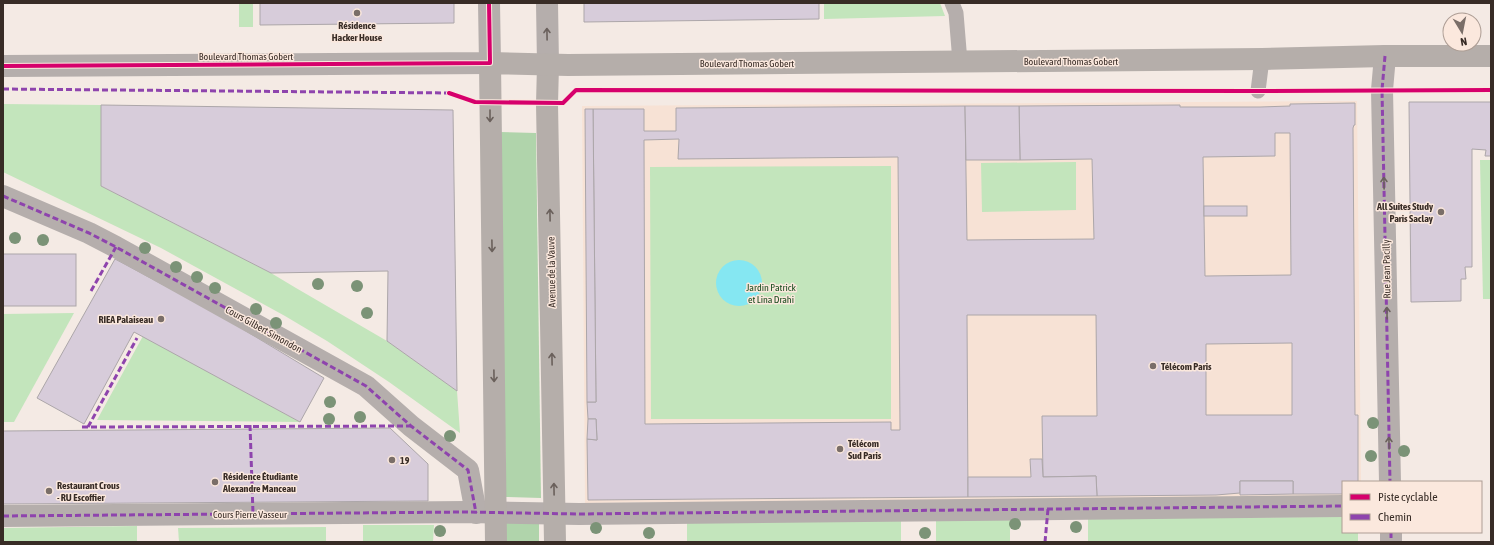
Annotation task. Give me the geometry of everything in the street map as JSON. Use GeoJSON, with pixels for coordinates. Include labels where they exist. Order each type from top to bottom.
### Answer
{"type":"FeatureCollection","features":[{"type":"Feature","properties":{"kind":"main road","name":"Boulevard Thomas Gobert"},"geometry":{"type":"LineString","coordinates":[[490,64],[548,65],[960,62],[1491,56]]}},
{"type":"Feature","properties":{"kind":"main road"},"geometry":{"type":"LineString","coordinates":[[490,64],[486,512],[496,542]]}},
{"type":"Feature","properties":{"kind":"main road","name":"Avenue de la Vauve"},"geometry":{"type":"LineString","coordinates":[[548,65],[547,104],[555,542]]}},
{"type":"Feature","properties":{"kind":"street"},"geometry":{"type":"LineString","coordinates":[[489,3],[490,64]]}},
{"type":"Feature","properties":{"kind":"street","name":"Avenue de la Vauve"},"geometry":{"type":"LineString","coordinates":[[547,3],[548,65]]}},
{"type":"Feature","properties":{"kind":"street","name":"Rue Jean Pacilly"},"geometry":{"type":"LineString","coordinates":[[1385,56],[1382,90],[1390,481]]}},
{"type":"Feature","properties":{"kind":"street","name":"Boulevard Thomas Gobert"},"geometry":{"type":"LineString","coordinates":[[3,66],[490,64]]}},
{"type":"Feature","properties":{"kind":"street","name":"Cours Gilbert Simondon"},"geometry":{"type":"LineString","coordinates":[[3,196],[89,233],[116,247],[366,386],[411,426],[468,470],[486,512]]}},
{"type":"Feature","properties":{"kind":"street","name":"Cours Pierre Vasseur"},"geometry":{"type":"LineString","coordinates":[[3,516],[486,512],[586,514],[1342,506]]}},
{"type":"Feature","properties":{"kind":"lane"},"geometry":{"type":"LineString","coordinates":[[952,3],[956,13],[960,62]]}},
{"type":"Feature","properties":{"kind":"lane"},"geometry":{"type":"LineString","coordinates":[[1258,91],[1262,59]]}},
{"type":"Feature","properties":{"kind":"shaded area"},"geometry":{"type":"Polygon","coordinates":[[[1357,101],[1361,481],[1342,481],[1342,497],[585,503],[582,106],[1357,101]]]}},
{"type":"Feature","properties":{"kind":"green space"},"geometry":{"type":"Polygon","coordinates":[[[239,3],[253,3],[253,27],[239,27],[239,3]]]}},
{"type":"Feature","properties":{"kind":"green space"},"geometry":{"type":"Polygon","coordinates":[[[824,3],[940,3],[945,16],[824,19],[824,3]]]}},
{"type":"Feature","properties":{"kind":"green space"},"geometry":{"type":"Polygon","coordinates":[[[3,104],[101,105],[101,186],[271,273],[387,341],[457,391],[460,433],[389,382],[327,341],[285,316],[161,248],[3,172],[3,104]]]}},
{"type":"Feature","properties":{"kind":"green space"},"geometry":{"type":"Polygon","coordinates":[[[500,132],[536,133],[541,498],[506,497],[500,132]]]}},
{"type":"Feature","properties":{"kind":"green space"},"geometry":{"type":"Polygon","coordinates":[[[1480,160],[1491,160],[1491,299],[1483,299],[1480,160]]]}},
{"type":"Feature","properties":{"kind":"green space"},"geometry":{"type":"Polygon","coordinates":[[[1076,162],[1076,210],[982,212],[981,163],[1076,162]]]}},
{"type":"Feature","properties":{"kind":"green space","name":"Jardin Patrick et Lina Drahi"},"geometry":{"type":"Polygon","coordinates":[[[891,166],[891,419],[651,419],[650,167],[891,166]]]}},
{"type":"Feature","properties":{"kind":"green space"},"geometry":{"type":"Polygon","coordinates":[[[74,313],[14,422],[3,422],[3,314],[74,313]]]}},
{"type":"Feature","properties":{"kind":"green space"},"geometry":{"type":"Polygon","coordinates":[[[143,336],[300,422],[97,420],[143,336]]]}},
{"type":"Feature","properties":{"kind":"green space"},"geometry":{"type":"Polygon","coordinates":[[[1342,517],[1342,533],[1358,533],[1358,542],[1088,542],[1088,518],[1342,517]]]}},
{"type":"Feature","properties":{"kind":"green space"},"geometry":{"type":"Polygon","coordinates":[[[901,518],[901,542],[687,542],[687,521],[901,518]]]}},
{"type":"Feature","properties":{"kind":"green space"},"geometry":{"type":"Polygon","coordinates":[[[1010,518],[1010,542],[936,542],[936,519],[1010,518]]]}},
{"type":"Feature","properties":{"kind":"green space"},"geometry":{"type":"Polygon","coordinates":[[[539,521],[539,542],[504,542],[503,522],[539,521]]]}},
{"type":"Feature","properties":{"kind":"green space"},"geometry":{"type":"Polygon","coordinates":[[[363,525],[434,525],[433,542],[363,542],[363,525]]]}},
{"type":"Feature","properties":{"kind":"green space"},"geometry":{"type":"Polygon","coordinates":[[[137,526],[137,542],[3,542],[3,528],[137,526]]]}},
{"type":"Feature","properties":{"kind":"green space"},"geometry":{"type":"Polygon","coordinates":[[[326,527],[326,542],[179,542],[178,528],[326,527]]]}},
{"type":"Feature","properties":{"kind":"water"},"geometry":{"type":"Polygon","coordinates":[[[735,260],[743,260],[752,264],[758,270],[762,283],[758,296],[752,302],[743,306],[735,306],[726,302],[720,296],[716,287],[716,279],[720,270],[726,264],[735,260]]]}},
{"type":"Feature","properties":{"kind":"building","name":"Résidence Hacker House"},"geometry":{"type":"Polygon","coordinates":[[[260,3],[454,3],[454,23],[260,25],[260,3]]]}},
{"type":"Feature","properties":{"kind":"building"},"geometry":{"type":"Polygon","coordinates":[[[584,3],[819,3],[819,19],[584,22],[584,3]]]}},
{"type":"Feature","properties":{"kind":"building","name":"All Suites Study Paris Saclay"},"geometry":{"type":"Polygon","coordinates":[[[1409,102],[1491,102],[1491,156],[1485,156],[1486,150],[1472,149],[1472,267],[1465,267],[1466,279],[1461,279],[1461,301],[1411,302],[1409,102]]]}},
{"type":"Feature","properties":{"kind":"building"},"geometry":{"type":"Polygon","coordinates":[[[1355,103],[1355,125],[1353,128],[1355,415],[1358,415],[1358,481],[1342,481],[1342,494],[1293,494],[1293,481],[1240,481],[1240,493],[1216,495],[1097,496],[1096,476],[1043,477],[1042,416],[1097,416],[1096,315],[967,315],[968,497],[588,500],[587,439],[597,440],[596,419],[588,419],[587,402],[596,402],[593,109],[644,109],[644,131],[676,131],[676,108],[965,106],[967,240],[1094,239],[1092,159],[1020,160],[1019,106],[1290,106],[1290,104],[1355,103]],[[1275,133],[1275,156],[1203,157],[1205,276],[1291,275],[1290,133],[1275,133]],[[679,139],[644,140],[645,424],[891,422],[891,430],[900,430],[898,157],[678,159],[679,139]],[[1292,343],[1206,344],[1206,415],[1292,415],[1292,343]]]}},
{"type":"Feature","properties":{"kind":"building"},"geometry":{"type":"Polygon","coordinates":[[[101,105],[453,110],[457,391],[387,341],[388,271],[271,273],[101,186],[101,105]]]}},
{"type":"Feature","properties":{"kind":"building"},"geometry":{"type":"Polygon","coordinates":[[[965,106],[1019,106],[1020,160],[966,160],[965,106]]]}},
{"type":"Feature","properties":{"kind":"building"},"geometry":{"type":"Polygon","coordinates":[[[585,109],[593,109],[596,402],[587,402],[585,109]]]}},
{"type":"Feature","properties":{"kind":"building"},"geometry":{"type":"Polygon","coordinates":[[[1204,206],[1247,206],[1247,216],[1204,216],[1204,206]]]}},
{"type":"Feature","properties":{"kind":"building"},"geometry":{"type":"Polygon","coordinates":[[[3,254],[76,254],[76,306],[3,306],[3,254]]]}},
{"type":"Feature","properties":{"kind":"building"},"geometry":{"type":"Polygon","coordinates":[[[115,259],[216,313],[324,378],[300,422],[134,332],[84,424],[37,398],[115,259]]]}},
{"type":"Feature","properties":{"kind":"building"},"geometry":{"type":"Polygon","coordinates":[[[588,419],[596,419],[597,440],[587,439],[588,419]]]}},
{"type":"Feature","properties":{"kind":"building","name":"Résidence Étudiante Alexandre Manceau"},"geometry":{"type":"Polygon","coordinates":[[[390,428],[428,464],[428,501],[3,504],[3,431],[390,428]]]}},
{"type":"Feature","properties":{"kind":"building"},"geometry":{"type":"Polygon","coordinates":[[[1030,459],[1042,459],[1043,477],[1096,476],[1097,496],[968,497],[968,477],[1031,477],[1030,459]]]}},
{"type":"Feature","properties":{"kind":"building"},"geometry":{"type":"Polygon","coordinates":[[[1240,481],[1293,481],[1293,494],[1240,495],[1240,481]]]}},
{"type":"Feature","properties":{"kind":"marked path"},"geometry":{"type":"LineString","coordinates":[[1385,56],[1382,90],[1390,481]]}},
{"type":"Feature","properties":{"kind":"marked path"},"geometry":{"type":"LineString","coordinates":[[3,89],[449,93]]}},
{"type":"Feature","properties":{"kind":"marked path"},"geometry":{"type":"LineString","coordinates":[[3,196],[89,233],[116,247],[366,386],[411,426],[468,470],[476,513]]}},
{"type":"Feature","properties":{"kind":"marked path"},"geometry":{"type":"LineString","coordinates":[[91,291],[116,247]]}},
{"type":"Feature","properties":{"kind":"marked path"},"geometry":{"type":"LineString","coordinates":[[88,427],[137,338]]}},
{"type":"Feature","properties":{"kind":"marked path"},"geometry":{"type":"LineString","coordinates":[[250,425],[253,514]]}},
{"type":"Feature","properties":{"kind":"marked path"},"geometry":{"type":"LineString","coordinates":[[82,427],[411,426]]}},
{"type":"Feature","properties":{"kind":"marked path"},"geometry":{"type":"LineString","coordinates":[[3,516],[466,512],[579,514],[1342,506]]}},
{"type":"Feature","properties":{"kind":"marked path"},"geometry":{"type":"LineString","coordinates":[[1045,542],[1048,509]]}},
{"type":"Feature","properties":{"kind":"marked path"},"geometry":{"type":"LineString","coordinates":[[1391,533],[1391,542]]}},
{"type":"Feature","properties":{"kind":"cycle path"},"geometry":{"type":"LineString","coordinates":[[3,66],[490,63],[489,3]]}},
{"type":"Feature","properties":{"kind":"cycle path"},"geometry":{"type":"LineString","coordinates":[[449,93],[475,102],[563,103],[576,90],[1491,90]]}},
{"type":"Feature","properties":{"kind":"place","name":"Résidence Hacker House"},"geometry":{"type":"Point","coordinates":[357,13]}},
{"type":"Feature","properties":{"kind":"place","name":"All Suites Study Paris Saclay"},"geometry":{"type":"Point","coordinates":[1441,212]}},
{"type":"Feature","properties":{"kind":"place","name":"RIEA Palaiseau"},"geometry":{"type":"Point","coordinates":[161,319]}},
{"type":"Feature","properties":{"kind":"place","name":"Télécom Paris"},"geometry":{"type":"Point","coordinates":[1153,366]}},
{"type":"Feature","properties":{"kind":"place","name":"Télécom Sud Paris"},"geometry":{"type":"Point","coordinates":[840,449]}},
{"type":"Feature","properties":{"kind":"place","name":"19"},"geometry":{"type":"Point","coordinates":[392,460]}},
{"type":"Feature","properties":{"kind":"place","name":"Résidence Étudiante Alexandre Manceau"},"geometry":{"type":"Point","coordinates":[215,482]}},
{"type":"Feature","properties":{"kind":"place","name":"Restaurant Crous - RU Escoffier"},"geometry":{"type":"Point","coordinates":[49,491]}}]}
